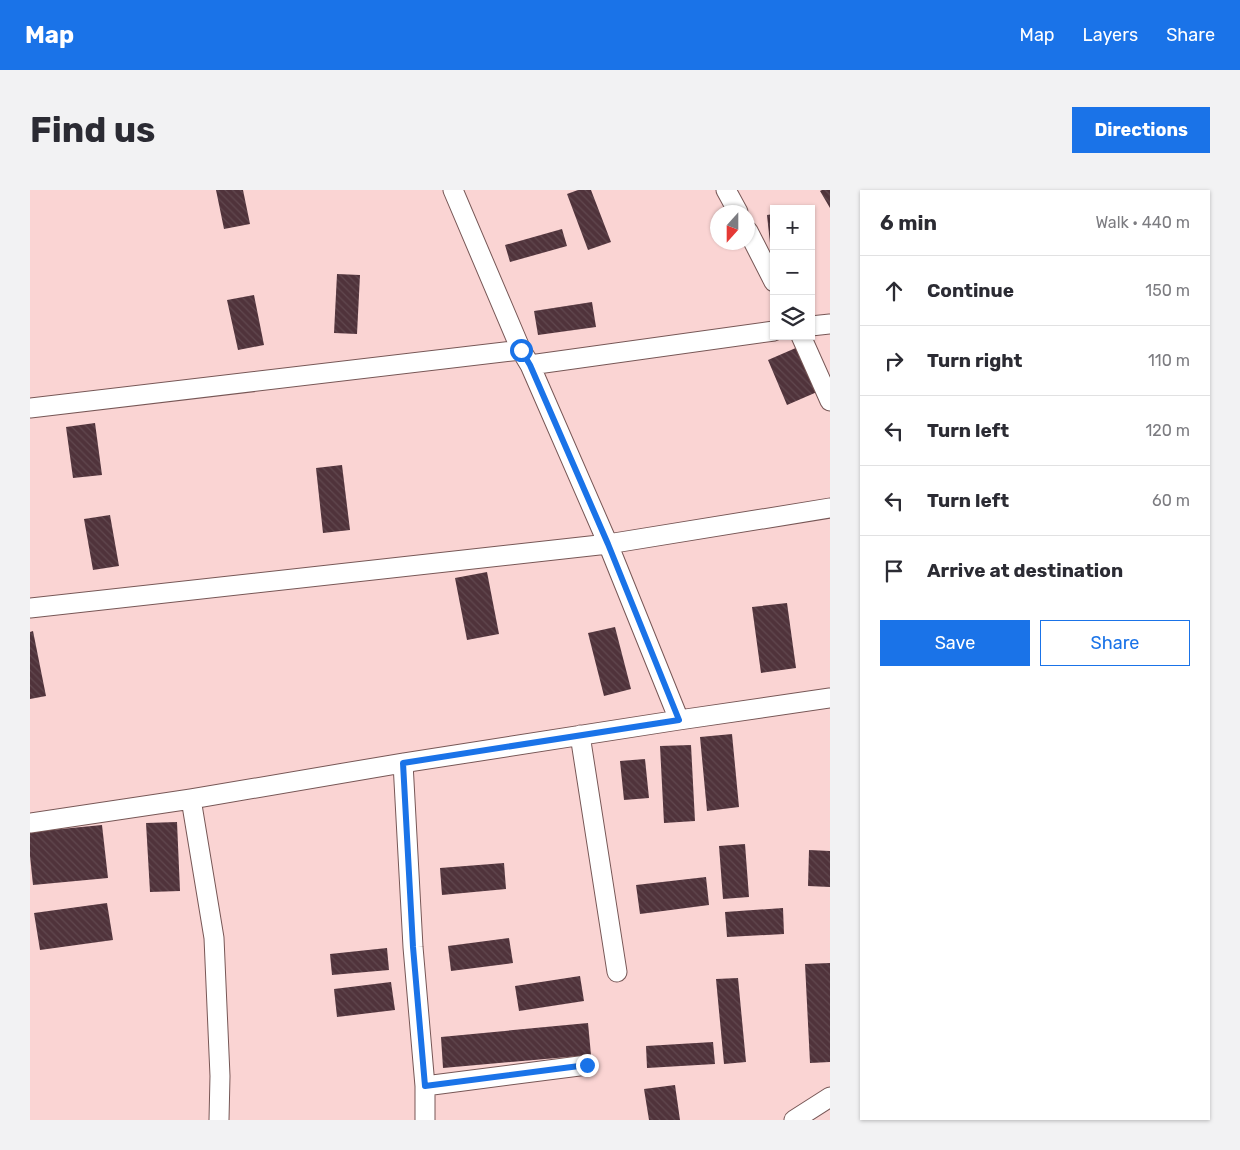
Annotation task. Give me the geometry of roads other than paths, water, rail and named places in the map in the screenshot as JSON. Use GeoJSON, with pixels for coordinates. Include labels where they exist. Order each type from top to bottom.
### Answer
{"type":"FeatureCollection","features":[{"type":"Feature","properties":{"kind":"street"},"geometry":{"type":"LineString","coordinates":[[453,190],[608,544],[679,720]]}},
{"type":"Feature","properties":{"kind":"street"},"geometry":{"type":"LineString","coordinates":[[726,190],[734,205]]}},
{"type":"Feature","properties":{"kind":"street"},"geometry":{"type":"LineString","coordinates":[[755,245],[770,274]]}},
{"type":"Feature","properties":{"kind":"street"},"geometry":{"type":"LineString","coordinates":[[815,326],[830,324]]}},
{"type":"Feature","properties":{"kind":"street"},"geometry":{"type":"LineString","coordinates":[[30,408],[770,331]]}},
{"type":"Feature","properties":{"kind":"street"},"geometry":{"type":"LineString","coordinates":[[804,340],[830,401]]}},
{"type":"Feature","properties":{"kind":"street"},"geometry":{"type":"LineString","coordinates":[[30,608],[608,544],[830,508]]}},
{"type":"Feature","properties":{"kind":"street"},"geometry":{"type":"LineString","coordinates":[[30,823],[192,800],[403,763],[830,698]]}},
{"type":"Feature","properties":{"kind":"street"},"geometry":{"type":"LineString","coordinates":[[580,735],[617,972]]}},
{"type":"Feature","properties":{"kind":"street"},"geometry":{"type":"LineString","coordinates":[[403,763],[413,947],[425,1086],[424,1120]]}},
{"type":"Feature","properties":{"kind":"street"},"geometry":{"type":"LineString","coordinates":[[192,800],[214,938],[220,1076],[219,1120]]}},
{"type":"Feature","properties":{"kind":"street"},"geometry":{"type":"LineString","coordinates":[[425,1086],[587,1065]]}},
{"type":"Feature","properties":{"kind":"street"},"geometry":{"type":"LineString","coordinates":[[794,1120],[830,1097]]}}]}
